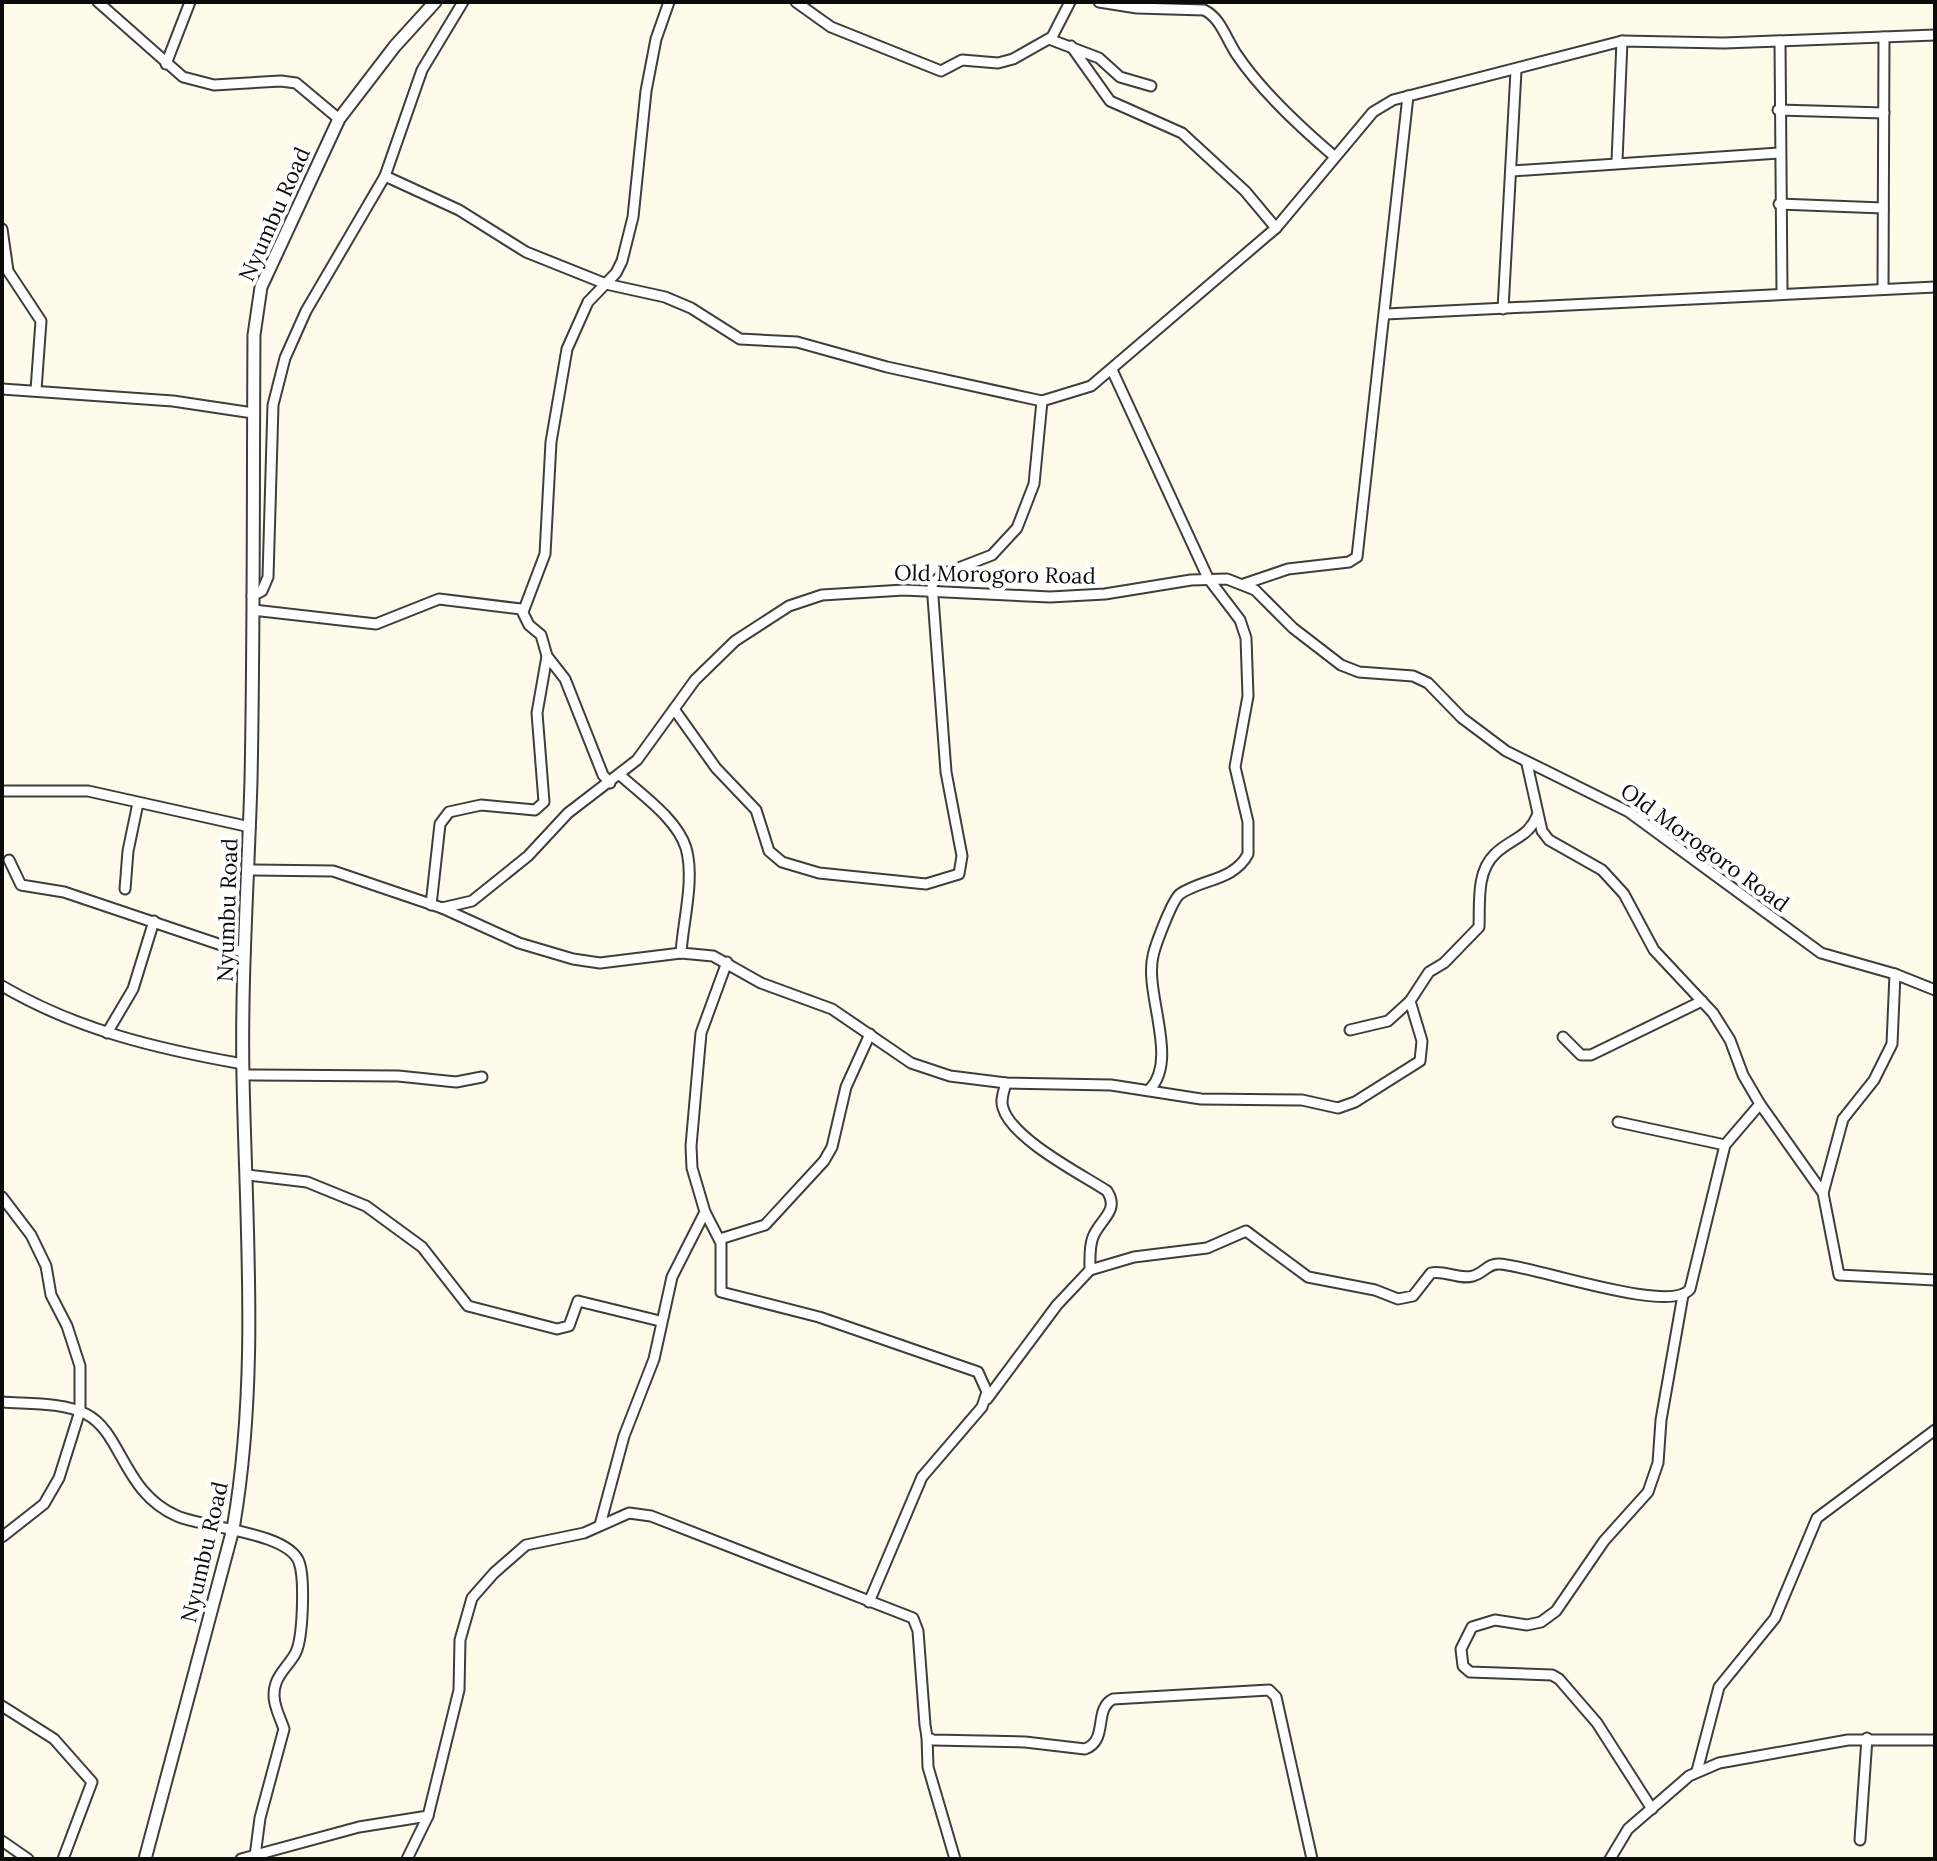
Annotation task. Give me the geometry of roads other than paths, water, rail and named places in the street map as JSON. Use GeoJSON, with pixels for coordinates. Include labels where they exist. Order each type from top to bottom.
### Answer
{"type":"FeatureCollection","features":[{"type":"Feature","properties":{"kind":"street"},"geometry":{"type":"LineString","coordinates":[[98,2],[166,64],[199,83],[296,83],[339,119]]}},
{"type":"Feature","properties":{"kind":"street"},"geometry":{"type":"LineString","coordinates":[[166,64],[190,2]]}},
{"type":"Feature","properties":{"kind":"street","name":"Nyumbu Road"},"geometry":{"type":"LineString","coordinates":[[145,1859],[233,1529],[246,1432],[248,1175],[243,1070],[250,827],[254,335],[261,287],[339,119],[395,46],[435,2]]}},
{"type":"Feature","properties":{"kind":"street"},"geometry":{"type":"LineString","coordinates":[[252,596],[262,591],[268,577],[273,405],[285,358],[306,311],[385,176],[422,70],[463,2]]}},
{"type":"Feature","properties":{"kind":"street"},"geometry":{"type":"LineString","coordinates":[[610,783],[603,775],[565,679],[547,656],[541,635],[529,625],[523,612],[545,554],[551,442],[567,349],[588,302],[622,261],[633,217],[646,91],[656,39],[669,2]]}},
{"type":"Feature","properties":{"kind":"street"},"geometry":{"type":"LineString","coordinates":[[796,2],[831,27],[941,71],[962,60],[998,63],[1013,59],[1049,39],[1070,2]]}},
{"type":"Feature","properties":{"kind":"street"},"geometry":{"type":"LineString","coordinates":[[1099,2],[1137,8],[1204,10],[1214,15],[1237,56],[1303,129],[1334,156]]}},
{"type":"Feature","properties":{"kind":"street"},"geometry":{"type":"LineString","coordinates":[[385,176],[459,210],[526,252],[606,284],[665,297],[691,308],[740,339],[797,342],[887,367],[1042,401],[1091,386],[1112,370],[1276,228],[1373,112],[1408,96],[1516,71],[1622,41],[1780,41],[1935,35]]}},
{"type":"Feature","properties":{"kind":"street"},"geometry":{"type":"LineString","coordinates":[[1883,289],[1884,37]]}},
{"type":"Feature","properties":{"kind":"street"},"geometry":{"type":"LineString","coordinates":[[1049,39],[1099,58],[1120,77],[1151,86]]}},
{"type":"Feature","properties":{"kind":"street"},"geometry":{"type":"LineString","coordinates":[[1617,161],[1622,41]]}},
{"type":"Feature","properties":{"kind":"street"},"geometry":{"type":"LineString","coordinates":[[1780,41],[1778,110],[1782,292]]}},
{"type":"Feature","properties":{"kind":"street"},"geometry":{"type":"LineString","coordinates":[[1071,46],[1110,101],[1182,133],[1245,191],[1276,228]]}},
{"type":"Feature","properties":{"kind":"street"},"geometry":{"type":"LineString","coordinates":[[1503,309],[1516,71]]}},
{"type":"Feature","properties":{"kind":"street"},"geometry":{"type":"LineString","coordinates":[[1244,584],[1276,572],[1349,562],[1357,557],[1408,96]]}},
{"type":"Feature","properties":{"kind":"street"},"geometry":{"type":"LineString","coordinates":[[1778,110],[1884,113]]}},
{"type":"Feature","properties":{"kind":"street"},"geometry":{"type":"LineString","coordinates":[[1512,171],[1617,161],[1779,153]]}},
{"type":"Feature","properties":{"kind":"street"},"geometry":{"type":"LineString","coordinates":[[1779,204],[1883,208]]}},
{"type":"Feature","properties":{"kind":"street"},"geometry":{"type":"LineString","coordinates":[[2,229],[8,271],[41,321],[36,390]]}},
{"type":"Feature","properties":{"kind":"street"},"geometry":{"type":"LineString","coordinates":[[1386,314],[1782,292],[1935,287]]}},
{"type":"Feature","properties":{"kind":"street"},"geometry":{"type":"LineString","coordinates":[[1112,370],[1208,578],[1240,620],[1246,638],[1248,696],[1235,767],[1248,822],[1248,854],[1235,868],[1179,895],[1171,909],[1151,962],[1160,1055],[1157,1082],[1150,1089]]}},
{"type":"Feature","properties":{"kind":"street"},"geometry":{"type":"LineString","coordinates":[[2,389],[173,401],[253,413]]}},
{"type":"Feature","properties":{"kind":"street"},"geometry":{"type":"LineString","coordinates":[[674,709],[716,768],[756,810],[774,857],[819,873],[926,884],[959,874],[962,856],[946,772],[931,591],[937,577],[992,555],[1017,528],[1034,484],[1042,401]]}},
{"type":"Feature","properties":{"kind":"street","name":"Old Morogoro Road"},"geometry":{"type":"LineString","coordinates":[[442,908],[472,901],[489,890],[528,856],[552,826],[637,760],[695,680],[735,641],[789,606],[849,591],[1064,597],[1208,578],[1244,584],[1341,665],[1359,672],[1413,676],[1428,683],[1462,718],[1527,764],[1600,794],[1629,812],[1821,953],[1895,974],[1935,990]]}},
{"type":"Feature","properties":{"kind":"street"},"geometry":{"type":"LineString","coordinates":[[253,610],[361,624],[394,619],[439,599],[523,612]]}},
{"type":"Feature","properties":{"kind":"street"},"geometry":{"type":"LineString","coordinates":[[431,905],[440,824],[449,812],[481,805],[535,810],[544,802],[537,713],[547,656]]}},
{"type":"Feature","properties":{"kind":"street"},"geometry":{"type":"LineString","coordinates":[[1527,764],[1537,816],[1549,840],[1602,870],[1624,894],[1654,950],[1702,1001],[1730,1040],[1743,1075],[1760,1104],[1823,1193],[1839,1275],[1935,1280]]}},
{"type":"Feature","properties":{"kind":"street"},"geometry":{"type":"LineString","coordinates":[[620,775],[680,834],[686,848],[689,868],[681,953]]}},
{"type":"Feature","properties":{"kind":"street"},"geometry":{"type":"LineString","coordinates":[[2,791],[88,791],[250,827]]}},
{"type":"Feature","properties":{"kind":"street"},"geometry":{"type":"LineString","coordinates":[[125,889],[128,851],[138,803]]}},
{"type":"Feature","properties":{"kind":"street"},"geometry":{"type":"LineString","coordinates":[[1350,1030],[1388,1021],[1410,1001],[1429,972],[1444,963],[1479,927],[1481,881],[1489,861],[1496,852],[1522,837],[1537,816]]}},
{"type":"Feature","properties":{"kind":"street"},"geometry":{"type":"LineString","coordinates":[[9,860],[21,885],[64,892],[245,953]]}},
{"type":"Feature","properties":{"kind":"street"},"geometry":{"type":"LineString","coordinates":[[249,870],[333,871],[442,908],[519,943],[573,959],[600,963],[681,953],[727,962],[761,983],[832,1009],[911,1063],[950,1076],[1006,1083],[1089,1083],[1150,1089],[1180,1097],[1293,1099],[1330,1108],[1345,1107],[1420,1061],[1422,1041],[1410,1001]]}},
{"type":"Feature","properties":{"kind":"street"},"geometry":{"type":"LineString","coordinates":[[107,1033],[133,989],[154,921]]}},
{"type":"Feature","properties":{"kind":"street"},"geometry":{"type":"LineString","coordinates":[[727,962],[703,1021],[694,1078],[692,1168],[705,1212],[720,1239],[723,1259],[720,1288],[725,1294],[819,1317],[1003,1379]]}},
{"type":"Feature","properties":{"kind":"street"},"geometry":{"type":"LineString","coordinates":[[1823,1193],[1843,1119],[1874,1080],[1892,1044],[1895,974]]}},
{"type":"Feature","properties":{"kind":"street"},"geometry":{"type":"LineString","coordinates":[[2,986],[107,1033],[243,1070],[398,1076],[456,1082],[482,1077]]}},
{"type":"Feature","properties":{"kind":"street"},"geometry":{"type":"LineString","coordinates":[[1563,1037],[1581,1055],[1591,1055],[1702,1001]]}},
{"type":"Feature","properties":{"kind":"street"},"geometry":{"type":"LineString","coordinates":[[720,1239],[765,1225],[824,1161],[832,1147],[846,1087],[870,1034]]}},
{"type":"Feature","properties":{"kind":"street"},"geometry":{"type":"LineString","coordinates":[[1006,1083],[1002,1108],[1014,1123],[1037,1145],[1107,1191],[1112,1199],[1112,1209],[1091,1240],[1090,1270]]}},
{"type":"Feature","properties":{"kind":"street"},"geometry":{"type":"LineString","coordinates":[[869,1602],[922,1477],[987,1400],[1057,1305],[1090,1270],[1134,1257],[1207,1248],[1246,1231],[1308,1277],[1375,1290],[1398,1299],[1413,1296],[1431,1273],[1470,1277],[1496,1264],[1546,1271],[1608,1289],[1657,1296],[1683,1295],[1690,1289],[1725,1145],[1760,1104]]}},
{"type":"Feature","properties":{"kind":"street"},"geometry":{"type":"LineString","coordinates":[[1618,1122],[1725,1145]]}},
{"type":"Feature","properties":{"kind":"street"},"geometry":{"type":"LineString","coordinates":[[248,1175],[307,1182],[366,1206],[422,1247],[468,1306],[557,1329],[569,1326],[578,1301],[660,1321]]}},
{"type":"Feature","properties":{"kind":"street"},"geometry":{"type":"LineString","coordinates":[[2,1197],[31,1235],[46,1266],[51,1295],[67,1326],[80,1366],[80,1411],[52,1493],[30,1516],[2,1537]]}},
{"type":"Feature","properties":{"kind":"street"},"geometry":{"type":"LineString","coordinates":[[600,1525],[624,1436],[654,1359],[660,1321],[681,1253],[705,1212]]}},
{"type":"Feature","properties":{"kind":"street"},"geometry":{"type":"LineString","coordinates":[[1652,1809],[1597,1723],[1559,1679],[1552,1675],[1470,1672],[1463,1666],[1461,1649],[1472,1627],[1484,1621],[1527,1625],[1541,1622],[1556,1611],[1604,1541],[1648,1492],[1658,1463],[1661,1420],[1683,1295]]}},
{"type":"Feature","properties":{"kind":"street"},"geometry":{"type":"LineString","coordinates":[[978,1372],[987,1400]]}},
{"type":"Feature","properties":{"kind":"street"},"geometry":{"type":"LineString","coordinates":[[2,1402],[80,1411],[101,1425],[131,1478],[153,1503],[178,1517],[233,1529],[294,1555],[300,1563],[303,1604],[298,1647],[275,1684],[276,1714],[284,1729],[260,1818],[255,1856]]}},
{"type":"Feature","properties":{"kind":"street"},"geometry":{"type":"LineString","coordinates":[[1697,1771],[1719,1687],[1781,1607],[1817,1518],[1935,1430]]}},
{"type":"Feature","properties":{"kind":"street"},"geometry":{"type":"LineString","coordinates":[[407,1859],[428,1816],[459,1690],[460,1640],[472,1598],[494,1573],[526,1545],[584,1533],[629,1513],[651,1516],[913,1618],[918,1631],[928,1767],[955,1859]]}},
{"type":"Feature","properties":{"kind":"street"},"geometry":{"type":"LineString","coordinates":[[927,1737],[944,1742],[1025,1742],[1085,1749],[1094,1746],[1099,1738],[1104,1709],[1113,1699],[1269,1690],[1276,1697],[1312,1859]]}},
{"type":"Feature","properties":{"kind":"street"},"geometry":{"type":"LineString","coordinates":[[2,1706],[54,1739],[92,1782],[63,1859]]}},
{"type":"Feature","properties":{"kind":"street"},"geometry":{"type":"LineString","coordinates":[[1610,1859],[1628,1829],[1697,1771],[1719,1763],[1867,1738],[1902,1742],[1935,1740]]}},
{"type":"Feature","properties":{"kind":"street"},"geometry":{"type":"LineString","coordinates":[[1860,1840],[1867,1738]]}},
{"type":"Feature","properties":{"kind":"street"},"geometry":{"type":"LineString","coordinates":[[241,1859],[338,1832],[428,1816]]}},
{"type":"Feature","properties":{"kind":"street"},"geometry":{"type":"LineString","coordinates":[[2,1841],[28,1859]]}}]}
